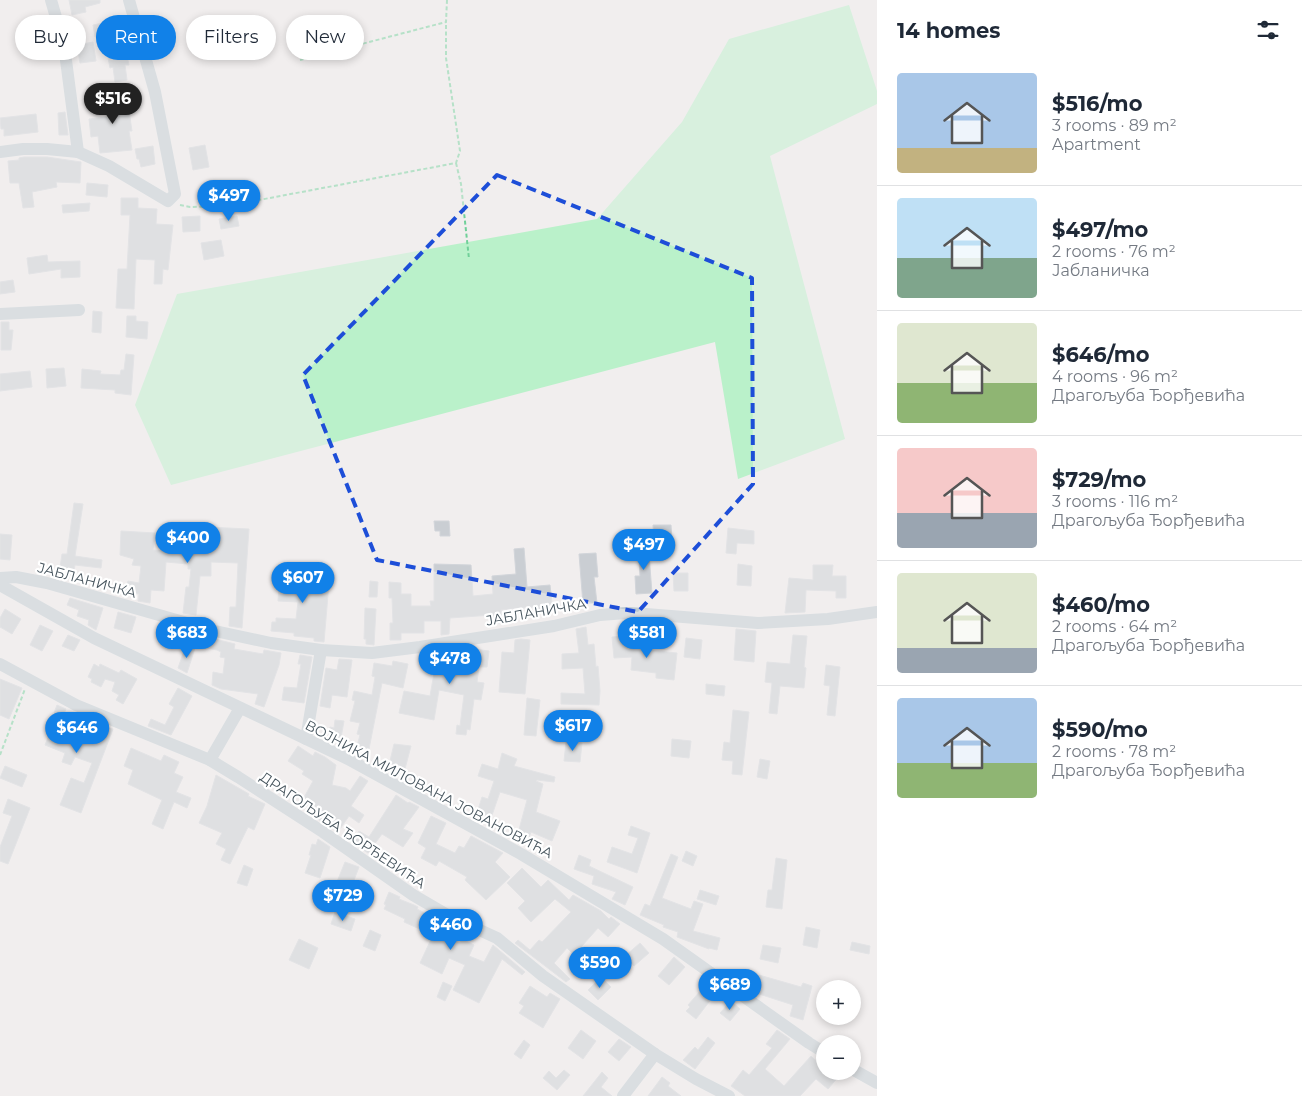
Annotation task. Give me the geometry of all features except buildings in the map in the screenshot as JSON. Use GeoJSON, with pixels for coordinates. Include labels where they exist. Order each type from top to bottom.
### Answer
{"type":"FeatureCollection","features":[{"type":"Feature","properties":{"kind":"street"},"geometry":{"type":"LineString","coordinates":[[51,0],[64,45],[78,152]]}},
{"type":"Feature","properties":{"kind":"street"},"geometry":{"type":"LineString","coordinates":[[0,152],[23,149],[78,152],[109,166],[168,201],[175,194],[156,92],[129,0]]}},
{"type":"Feature","properties":{"kind":"street"},"geometry":{"type":"LineString","coordinates":[[0,314],[79,310]]}},
{"type":"Feature","properties":{"kind":"street","name":"ЈАБЛАНИЧКА"},"geometry":{"type":"LineString","coordinates":[[0,578],[16,577],[48,583],[215,631],[270,643],[321,650],[372,652],[420,647],[626,613],[758,623],[828,619],[877,612]]}},
{"type":"Feature","properties":{"kind":"street","name":"ВОЈНИКА МИЛОВАНА ЈОВАНОВИЋА"},"geometry":{"type":"LineString","coordinates":[[0,585],[94,638],[348,759],[521,854],[663,939],[816,1047]]}},
{"type":"Feature","properties":{"kind":"street"},"geometry":{"type":"LineString","coordinates":[[306,739],[321,650]]}},
{"type":"Feature","properties":{"kind":"street","name":"ДРАГОЉУБА ЂОРЂЕВИЋА"},"geometry":{"type":"LineString","coordinates":[[0,664],[76,705],[210,760],[323,832],[412,895],[449,916],[497,938],[543,976],[655,1054],[696,1079],[730,1096]]}},
{"type":"Feature","properties":{"kind":"street"},"geometry":{"type":"LineString","coordinates":[[210,760],[240,708]]}},
{"type":"Feature","properties":{"kind":"street"},"geometry":{"type":"LineString","coordinates":[[623,1096],[655,1054]]}},
{"type":"Feature","properties":{"kind":"street"},"geometry":{"type":"LineString","coordinates":[[861,1074],[877,1083]]}},
{"type":"Feature","properties":{"kind":"path"},"geometry":{"type":"LineString","coordinates":[[447,0],[446,58],[460,151],[456,163],[461,184],[469,259]]}},
{"type":"Feature","properties":{"kind":"path"},"geometry":{"type":"LineString","coordinates":[[364,43],[446,22]]}},
{"type":"Feature","properties":{"kind":"path"},"geometry":{"type":"LineString","coordinates":[[168,201],[190,207],[227,206],[456,163]]}},
{"type":"Feature","properties":{"kind":"path"},"geometry":{"type":"LineString","coordinates":[[0,755],[29,680]]}},
{"type":"Feature","properties":{"kind":"highlighted area"},"geometry":{"type":"Polygon","coordinates":[[[497,175],[752,278],[753,484],[638,612],[377,560],[303,375],[497,175]]]}},
{"type":"Feature","properties":{"kind":"green space"},"geometry":{"type":"Polygon","coordinates":[[[849,5],[877,91],[877,104],[770,156],[845,439],[738,479],[715,342],[171,485],[135,405],[177,294],[597,219],[682,122],[729,39],[849,5]]]}}]}
